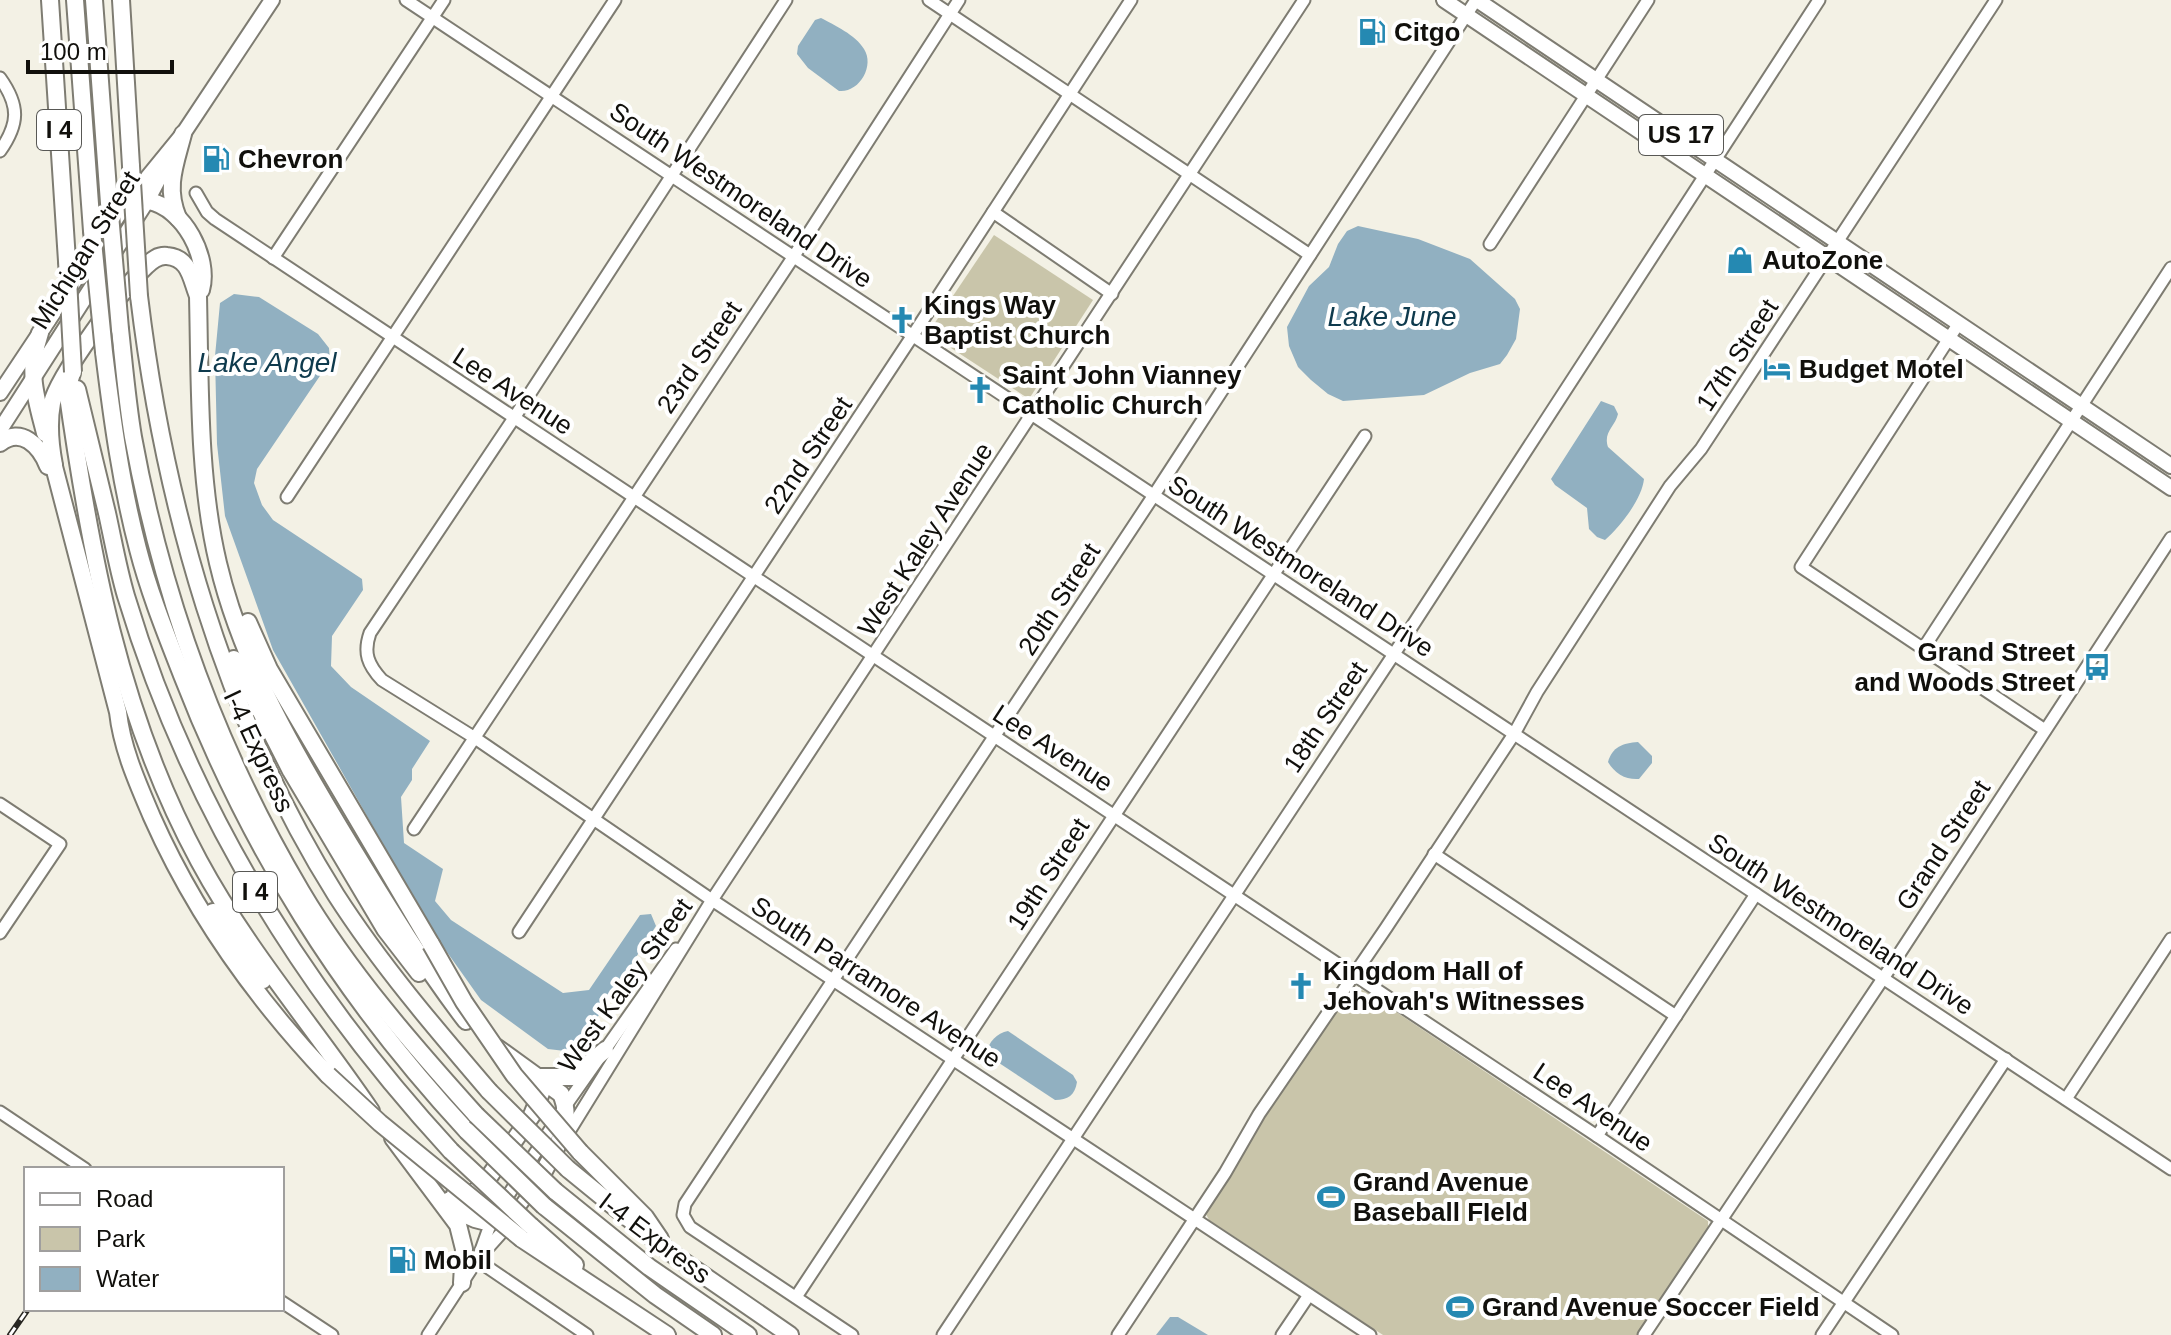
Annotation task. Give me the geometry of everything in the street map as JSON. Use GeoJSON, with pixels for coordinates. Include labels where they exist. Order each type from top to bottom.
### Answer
{"type":"FeatureCollection","features":[{"type":"Feature","properties":{"kind":"highway","name":"I 4"},"geometry":{"type":"LineString","coordinates":[[50,0],[73,372],[125,594],[168,715],[208,808],[259,900],[314,983],[379,1070],[526,1232],[663,1332]]}},
{"type":"Feature","properties":{"kind":"highway","name":"I-4 Express"},"geometry":{"type":"LineString","coordinates":[[75,0],[92,231],[116,449],[138,551],[203,731],[246,820],[305,924],[396,1050],[467,1131],[544,1206],[655,1295],[713,1335]]}},
{"type":"Feature","properties":{"kind":"highway","name":"I-4 Express"},"geometry":{"type":"LineString","coordinates":[[94,0],[117,204],[120,329],[133,434],[150,518],[185,637],[236,768],[301,892],[358,976],[476,1115],[555,1191],[649,1267],[748,1335]]}},
{"type":"Feature","properties":{"kind":"highway"},"geometry":{"type":"LineString","coordinates":[[121,0],[139,296],[159,434],[183,534],[210,626],[262,755],[336,895],[421,1012],[489,1091],[568,1169],[671,1253],[790,1335]]}},
{"type":"Feature","properties":{"kind":"highway"},"geometry":{"type":"LineString","coordinates":[[179,220],[171,201],[171,181],[183,134]]}},
{"type":"Feature","properties":{"kind":"highway"},"geometry":{"type":"LineString","coordinates":[[117,204],[156,203],[179,220],[193,237],[201,256],[203,287],[198,296]]}},
{"type":"Feature","properties":{"kind":"highway"},"geometry":{"type":"LineString","coordinates":[[54,465],[49,429],[52,402],[58,386],[145,266],[158,256],[170,256],[184,263],[192,275],[198,296],[200,429],[211,532],[218,565],[242,634],[278,719],[303,768],[429,973],[466,1021]]}},
{"type":"Feature","properties":{"kind":"highway"},"geometry":{"type":"LineString","coordinates":[[40,333],[33,353],[31,380],[118,712],[154,804],[208,905],[261,977],[309,1027]]}},
{"type":"Feature","properties":{"kind":"highway"},"geometry":{"type":"LineString","coordinates":[[73,372],[67,389],[95,566],[115,652],[161,780],[199,861],[259,958],[309,1027],[336,1074],[458,1225],[464,1249],[462,1283]]}},
{"type":"Feature","properties":{"kind":"highway"},"geometry":{"type":"LineString","coordinates":[[0,443],[6,438],[20,437],[36,443],[46,461],[71,536]]}},
{"type":"Feature","properties":{"kind":"highway"},"geometry":{"type":"LineString","coordinates":[[205,468],[238,600],[269,669],[464,1002],[514,1075],[580,1152],[645,1217],[671,1253]]}},
{"type":"Feature","properties":{"kind":"highway"},"geometry":{"type":"LineString","coordinates":[[210,626],[230,650],[291,771],[385,929],[431,988],[466,1021],[561,1094],[566,1105],[565,1128],[544,1171]]}},
{"type":"Feature","properties":{"kind":"highway"},"geometry":{"type":"LineString","coordinates":[[118,712],[120,731],[141,794],[170,855],[202,914],[262,1002],[336,1074],[380,1123],[526,1232]]}},
{"type":"Feature","properties":{"kind":"highway"},"geometry":{"type":"LineString","coordinates":[[539,1077],[573,1077],[605,1050]]}},
{"type":"Feature","properties":{"kind":"highway"},"geometry":{"type":"LineString","coordinates":[[443,1189],[457,1195],[470,1195],[482,1187],[537,1107],[541,1093],[539,1087],[514,1060]]}},
{"type":"Feature","properties":{"kind":"highway"},"geometry":{"type":"LineString","coordinates":[[336,1074],[377,1107],[456,1208],[468,1217],[491,1222],[503,1220],[517,1211]]}},
{"type":"Feature","properties":{"kind":"main road","name":"Michigan Street"},"geometry":{"type":"LineString","coordinates":[[0,430],[147,201],[183,134],[272,0]]}},
{"type":"Feature","properties":{"kind":"main road","name":"US 17"},"geometry":{"type":"LineString","coordinates":[[1444,0],[2171,488]]}},
{"type":"Feature","properties":{"kind":"main road","name":"US 17"},"geometry":{"type":"LineString","coordinates":[[1476,0],[2171,466]]}},
{"type":"Feature","properties":{"kind":"main road","name":"Michigan Street"},"geometry":{"type":"LineString","coordinates":[[0,393],[40,333],[117,204],[183,134]]}},
{"type":"Feature","properties":{"kind":"street","name":"South Westmoreland Drive"},"geometry":{"type":"LineString","coordinates":[[406,0],[2171,1169]]}},
{"type":"Feature","properties":{"kind":"street"},"geometry":{"type":"LineString","coordinates":[[273,258],[444,0]]}},
{"type":"Feature","properties":{"kind":"street"},"geometry":{"type":"LineString","coordinates":[[287,497],[615,0]]}},
{"type":"Feature","properties":{"kind":"street"},"geometry":{"type":"LineString","coordinates":[[514,418],[786,0]]}},
{"type":"Feature","properties":{"kind":"street"},"geometry":{"type":"LineString","coordinates":[[929,0],[1310,255]]}},
{"type":"Feature","properties":{"kind":"street","name":"23rd Street"},"geometry":{"type":"LineString","coordinates":[[414,829],[794,256],[959,0]]}},
{"type":"Feature","properties":{"kind":"street","name":"22nd Street"},"geometry":{"type":"LineString","coordinates":[[519,932],[1131,0]]}},
{"type":"Feature","properties":{"kind":"street","name":"West Kaley Avenue"},"geometry":{"type":"LineString","coordinates":[[712,900],[1304,0]]}},
{"type":"Feature","properties":{"kind":"street","name":"20th Street"},"geometry":{"type":"LineString","coordinates":[[796,1297],[686,1222],[683,1215],[685,1204],[1154,495],[1476,0]]}},
{"type":"Feature","properties":{"kind":"street"},"geometry":{"type":"LineString","coordinates":[[1490,244],[1648,0]]}},
{"type":"Feature","properties":{"kind":"street","name":"18th Street"},"geometry":{"type":"LineString","coordinates":[[943,1335],[1394,654],[1819,0]]}},
{"type":"Feature","properties":{"kind":"street","name":"17th Street"},"geometry":{"type":"LineString","coordinates":[[1118,1335],[1225,1173],[1259,1114],[1514,734],[1537,692],[1670,486],[1701,449],[1995,0]]}},
{"type":"Feature","properties":{"kind":"street"},"geometry":{"type":"LineString","coordinates":[[0,78],[12,97],[15,118],[12,133],[0,151]]}},
{"type":"Feature","properties":{"kind":"street","name":"Lee Avenue"},"geometry":{"type":"LineString","coordinates":[[196,193],[211,216],[273,258],[1234,894],[1892,1335]]}},
{"type":"Feature","properties":{"kind":"street"},"geometry":{"type":"LineString","coordinates":[[993,212],[1112,294]]}},
{"type":"Feature","properties":{"kind":"street"},"geometry":{"type":"LineString","coordinates":[[1923,649],[2171,268]]}},
{"type":"Feature","properties":{"kind":"street"},"geometry":{"type":"LineString","coordinates":[[1959,323],[1801,567],[2045,730]]}},
{"type":"Feature","properties":{"kind":"street","name":"South Parramore Avenue"},"geometry":{"type":"LineString","coordinates":[[514,418],[370,633],[365,646],[367,657],[371,668],[382,680],[475,738],[712,900],[1370,1335]]}},
{"type":"Feature","properties":{"kind":"street","name":"19th Street"},"geometry":{"type":"LineString","coordinates":[[796,1297],[1365,436]]}},
{"type":"Feature","properties":{"kind":"street","name":"Grand Street"},"geometry":{"type":"LineString","coordinates":[[1644,1335],[2171,538]]}},
{"type":"Feature","properties":{"kind":"street"},"geometry":{"type":"LineString","coordinates":[[0,804],[60,844],[0,933]]}},
{"type":"Feature","properties":{"kind":"street"},"geometry":{"type":"LineString","coordinates":[[1434,854],[1676,1016]]}},
{"type":"Feature","properties":{"kind":"street"},"geometry":{"type":"LineString","coordinates":[[1597,1136],[1756,894]]}},
{"type":"Feature","properties":{"kind":"street","name":"West Kaley Street"},"geometry":{"type":"LineString","coordinates":[[477,1260],[491,1222],[566,1105],[712,900]]}},
{"type":"Feature","properties":{"kind":"street","name":"West Kaley Street"},"geometry":{"type":"LineString","coordinates":[[428,1335],[477,1260],[503,1231],[544,1171],[712,900]]}},
{"type":"Feature","properties":{"kind":"street"},"geometry":{"type":"LineString","coordinates":[[2066,1099],[2171,939]]}},
{"type":"Feature","properties":{"kind":"street"},"geometry":{"type":"LineString","coordinates":[[1822,1335],[2006,1059]]}},
{"type":"Feature","properties":{"kind":"street"},"geometry":{"type":"LineString","coordinates":[[0,1112],[82,1167]]}},
{"type":"Feature","properties":{"kind":"street"},"geometry":{"type":"LineString","coordinates":[[477,1260],[587,1335]]}},
{"type":"Feature","properties":{"kind":"street"},"geometry":{"type":"LineString","coordinates":[[1282,1335],[1309,1295]]}},
{"type":"Feature","properties":{"kind":"street"},"geometry":{"type":"LineString","coordinates":[[796,1297],[852,1335]]}},
{"type":"Feature","properties":{"kind":"street"},"geometry":{"type":"LineString","coordinates":[[284,1303],[332,1335]]}},
{"type":"Feature","properties":{"kind":"green space"},"geometry":{"type":"Polygon","coordinates":[[[994,235],[1093,300],[1029,399],[928,333],[994,235]]]}},
{"type":"Feature","properties":{"kind":"green space"},"geometry":{"type":"Polygon","coordinates":[[[1352,987],[1365,991],[1708,1221],[1708,1231],[1639,1335],[1383,1335],[1209,1220],[1206,1214],[1209,1206],[1263,1117],[1352,987]]]}},
{"type":"Feature","properties":{"kind":"water"},"geometry":{"type":"Polygon","coordinates":[[[821,18],[856,39],[864,49],[868,63],[863,77],[853,88],[839,91],[808,68],[797,54],[798,46],[815,20],[821,18]]]}},
{"type":"Feature","properties":{"kind":"water","name":"Lake June"},"geometry":{"type":"Polygon","coordinates":[[[1358,226],[1418,239],[1470,259],[1515,299],[1520,309],[1516,339],[1500,364],[1470,373],[1424,395],[1343,401],[1311,380],[1298,367],[1289,346],[1287,327],[1309,286],[1329,267],[1347,231],[1358,226]]]}},
{"type":"Feature","properties":{"kind":"water","name":"Lake Angel"},"geometry":{"type":"Polygon","coordinates":[[[234,294],[259,297],[318,334],[329,348],[330,361],[257,469],[254,483],[262,505],[273,520],[362,579],[363,590],[332,636],[331,666],[351,687],[430,741],[412,769],[412,780],[401,797],[404,843],[443,869],[435,901],[451,920],[563,993],[589,990],[640,915],[651,914],[656,926],[579,1046],[565,1051],[548,1049],[481,1000],[432,931],[273,650],[225,516],[217,444],[215,356],[220,303],[234,294]]]}},
{"type":"Feature","properties":{"kind":"water"},"geometry":{"type":"Polygon","coordinates":[[[1601,401],[1614,406],[1618,414],[1608,433],[1608,447],[1644,479],[1629,512],[1605,540],[1589,529],[1587,508],[1551,479],[1601,401]]]}},
{"type":"Feature","properties":{"kind":"water"},"geometry":{"type":"Polygon","coordinates":[[[1638,742],[1652,756],[1652,763],[1639,779],[1617,773],[1608,762],[1612,753],[1628,743],[1638,742]]]}},
{"type":"Feature","properties":{"kind":"water"},"geometry":{"type":"Polygon","coordinates":[[[1008,1031],[1073,1075],[1077,1082],[1070,1096],[1055,1100],[990,1057],[987,1053],[991,1042],[1008,1031]]]}},
{"type":"Feature","properties":{"kind":"water"},"geometry":{"type":"Polygon","coordinates":[[[1170,1317],[1178,1317],[1208,1335],[1156,1335],[1170,1317]]]}},
{"type":"Feature","properties":{"kind":"railway"},"geometry":{"type":"LineString","coordinates":[[10,1335],[27,1311]]}},
{"type":"Feature","properties":{"kind":"place","name":"Citgo"},"geometry":{"type":"Point","coordinates":[1372,32]}},
{"type":"Feature","properties":{"kind":"place","name":"Chevron"},"geometry":{"type":"Point","coordinates":[216,159]}},
{"type":"Feature","properties":{"kind":"place","name":"AutoZone"},"geometry":{"type":"Point","coordinates":[1740,260]}},
{"type":"Feature","properties":{"kind":"place","name":"Kings Way Baptist Church"},"geometry":{"type":"Point","coordinates":[902,320]}},
{"type":"Feature","properties":{"kind":"place","name":"Budget Motel"},"geometry":{"type":"Point","coordinates":[1777,369]}},
{"type":"Feature","properties":{"kind":"place","name":"Saint John Vianney Catholic Church"},"geometry":{"type":"Point","coordinates":[980,390]}},
{"type":"Feature","properties":{"kind":"place","name":"Grand Street and Woods Street"},"geometry":{"type":"Point","coordinates":[2097,667]}},
{"type":"Feature","properties":{"kind":"place","name":"Kingdom Hall of Jehovah's Witnesses"},"geometry":{"type":"Point","coordinates":[1301,986]}},
{"type":"Feature","properties":{"kind":"place","name":"Grand Avenue Baseball FIeld"},"geometry":{"type":"Point","coordinates":[1331,1197]}},
{"type":"Feature","properties":{"kind":"place","name":"Mobil"},"geometry":{"type":"Point","coordinates":[402,1260]}},
{"type":"Feature","properties":{"kind":"place","name":"Grand Avenue Soccer Field"},"geometry":{"type":"Point","coordinates":[1460,1307]}}]}
